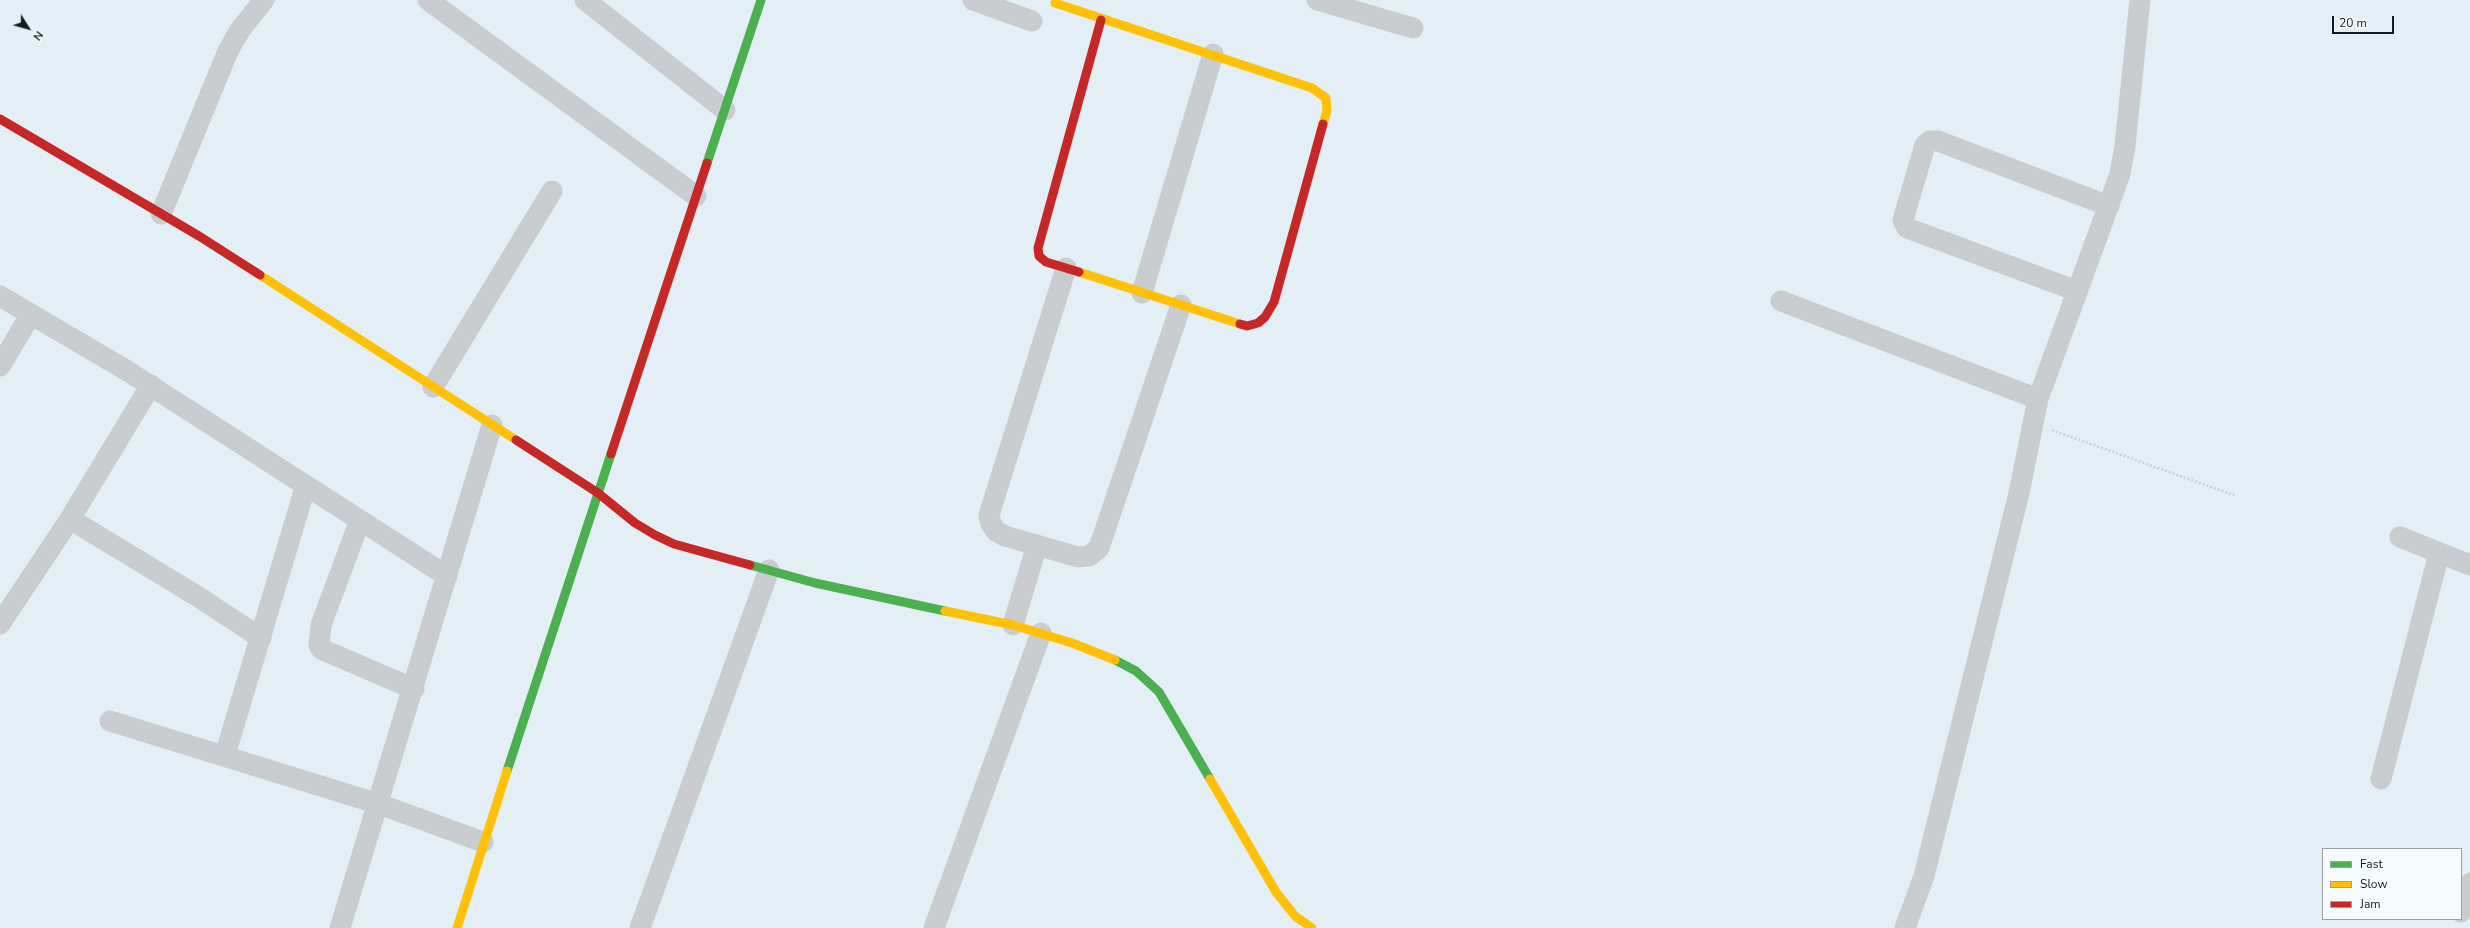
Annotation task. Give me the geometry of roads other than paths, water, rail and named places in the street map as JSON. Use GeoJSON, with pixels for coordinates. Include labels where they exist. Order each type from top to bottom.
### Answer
{"type":"FeatureCollection","features":[{"type":"Feature","properties":{"kind":"street"},"geometry":{"type":"LineString","coordinates":[[161,214],[228,51],[240,30],[264,0]]}},
{"type":"Feature","properties":{"kind":"street"},"geometry":{"type":"LineString","coordinates":[[428,0],[696,196]]}},
{"type":"Feature","properties":{"kind":"street"},"geometry":{"type":"LineString","coordinates":[[585,0],[725,110]]}},
{"type":"Feature","properties":{"kind":"street"},"geometry":{"type":"LineString","coordinates":[[462,922],[483,842],[761,0]]}},
{"type":"Feature","properties":{"kind":"street"},"geometry":{"type":"LineString","coordinates":[[974,0],[1032,21]]}},
{"type":"Feature","properties":{"kind":"street"},"geometry":{"type":"LineString","coordinates":[[1905,928],[1924,876],[2019,494],[2038,399],[2120,174],[2126,146],[2140,0]]}},
{"type":"Feature","properties":{"kind":"street"},"geometry":{"type":"LineString","coordinates":[[1330,2],[1413,28]]}},
{"type":"Feature","properties":{"kind":"street"},"geometry":{"type":"LineString","coordinates":[[1055,3],[1101,20],[1213,54],[1318,91],[1326,98],[1327,111],[1274,302],[1265,317],[1258,323],[1247,326],[1046,262],[1039,256],[1038,248],[1101,20]]}},
{"type":"Feature","properties":{"kind":"street"},"geometry":{"type":"LineString","coordinates":[[1142,293],[1213,54]]}},
{"type":"Feature","properties":{"kind":"street"},"geometry":{"type":"LineString","coordinates":[[0,119],[161,214],[598,493],[635,523],[674,544],[815,583],[1013,625],[1072,642],[1118,660],[1136,671],[1159,692],[1228,806],[1257,862],[1276,892],[1292,922],[1312,928]]}},
{"type":"Feature","properties":{"kind":"street"},"geometry":{"type":"LineString","coordinates":[[2077,292],[1907,228],[1903,220],[1925,145],[1930,141],[1938,142],[2109,206]]}},
{"type":"Feature","properties":{"kind":"street"},"geometry":{"type":"LineString","coordinates":[[433,387],[552,191]]}},
{"type":"Feature","properties":{"kind":"street"},"geometry":{"type":"LineString","coordinates":[[1066,268],[990,516],[991,524],[996,531],[1037,545],[1078,557],[1089,556],[1099,548],[1181,305]]}},
{"type":"Feature","properties":{"kind":"street"},"geometry":{"type":"LineString","coordinates":[[0,296],[151,385],[447,576]]}},
{"type":"Feature","properties":{"kind":"street"},"geometry":{"type":"LineString","coordinates":[[1781,301],[2038,399]]}},
{"type":"Feature","properties":{"kind":"street"},"geometry":{"type":"LineString","coordinates":[[0,366],[31,314]]}},
{"type":"Feature","properties":{"kind":"street"},"geometry":{"type":"LineString","coordinates":[[0,624],[70,519],[151,385]]}},
{"type":"Feature","properties":{"kind":"street"},"geometry":{"type":"LineString","coordinates":[[340,928],[414,689],[492,425]]}},
{"type":"Feature","properties":{"kind":"street"},"geometry":{"type":"LineString","coordinates":[[225,756],[306,485]]}},
{"type":"Feature","properties":{"kind":"street"},"geometry":{"type":"LineString","coordinates":[[70,519],[196,596],[261,638]]}},
{"type":"Feature","properties":{"kind":"street"},"geometry":{"type":"LineString","coordinates":[[360,520],[321,625],[318,644],[321,650],[414,689]]}},
{"type":"Feature","properties":{"kind":"street"},"geometry":{"type":"LineString","coordinates":[[2400,537],[2470,565]]}},
{"type":"Feature","properties":{"kind":"street"},"geometry":{"type":"LineString","coordinates":[[1013,625],[1037,545]]}},
{"type":"Feature","properties":{"kind":"street"},"geometry":{"type":"LineString","coordinates":[[2381,779],[2439,553]]}},
{"type":"Feature","properties":{"kind":"street"},"geometry":{"type":"LineString","coordinates":[[640,928],[769,570]]}},
{"type":"Feature","properties":{"kind":"street"},"geometry":{"type":"LineString","coordinates":[[934,928],[1041,634]]}},
{"type":"Feature","properties":{"kind":"street"},"geometry":{"type":"LineString","coordinates":[[110,721],[379,804],[483,842]]}},
{"type":"Feature","properties":{"kind":"street"},"geometry":{"type":"LineString","coordinates":[[2462,909],[2470,883]]}}]}
